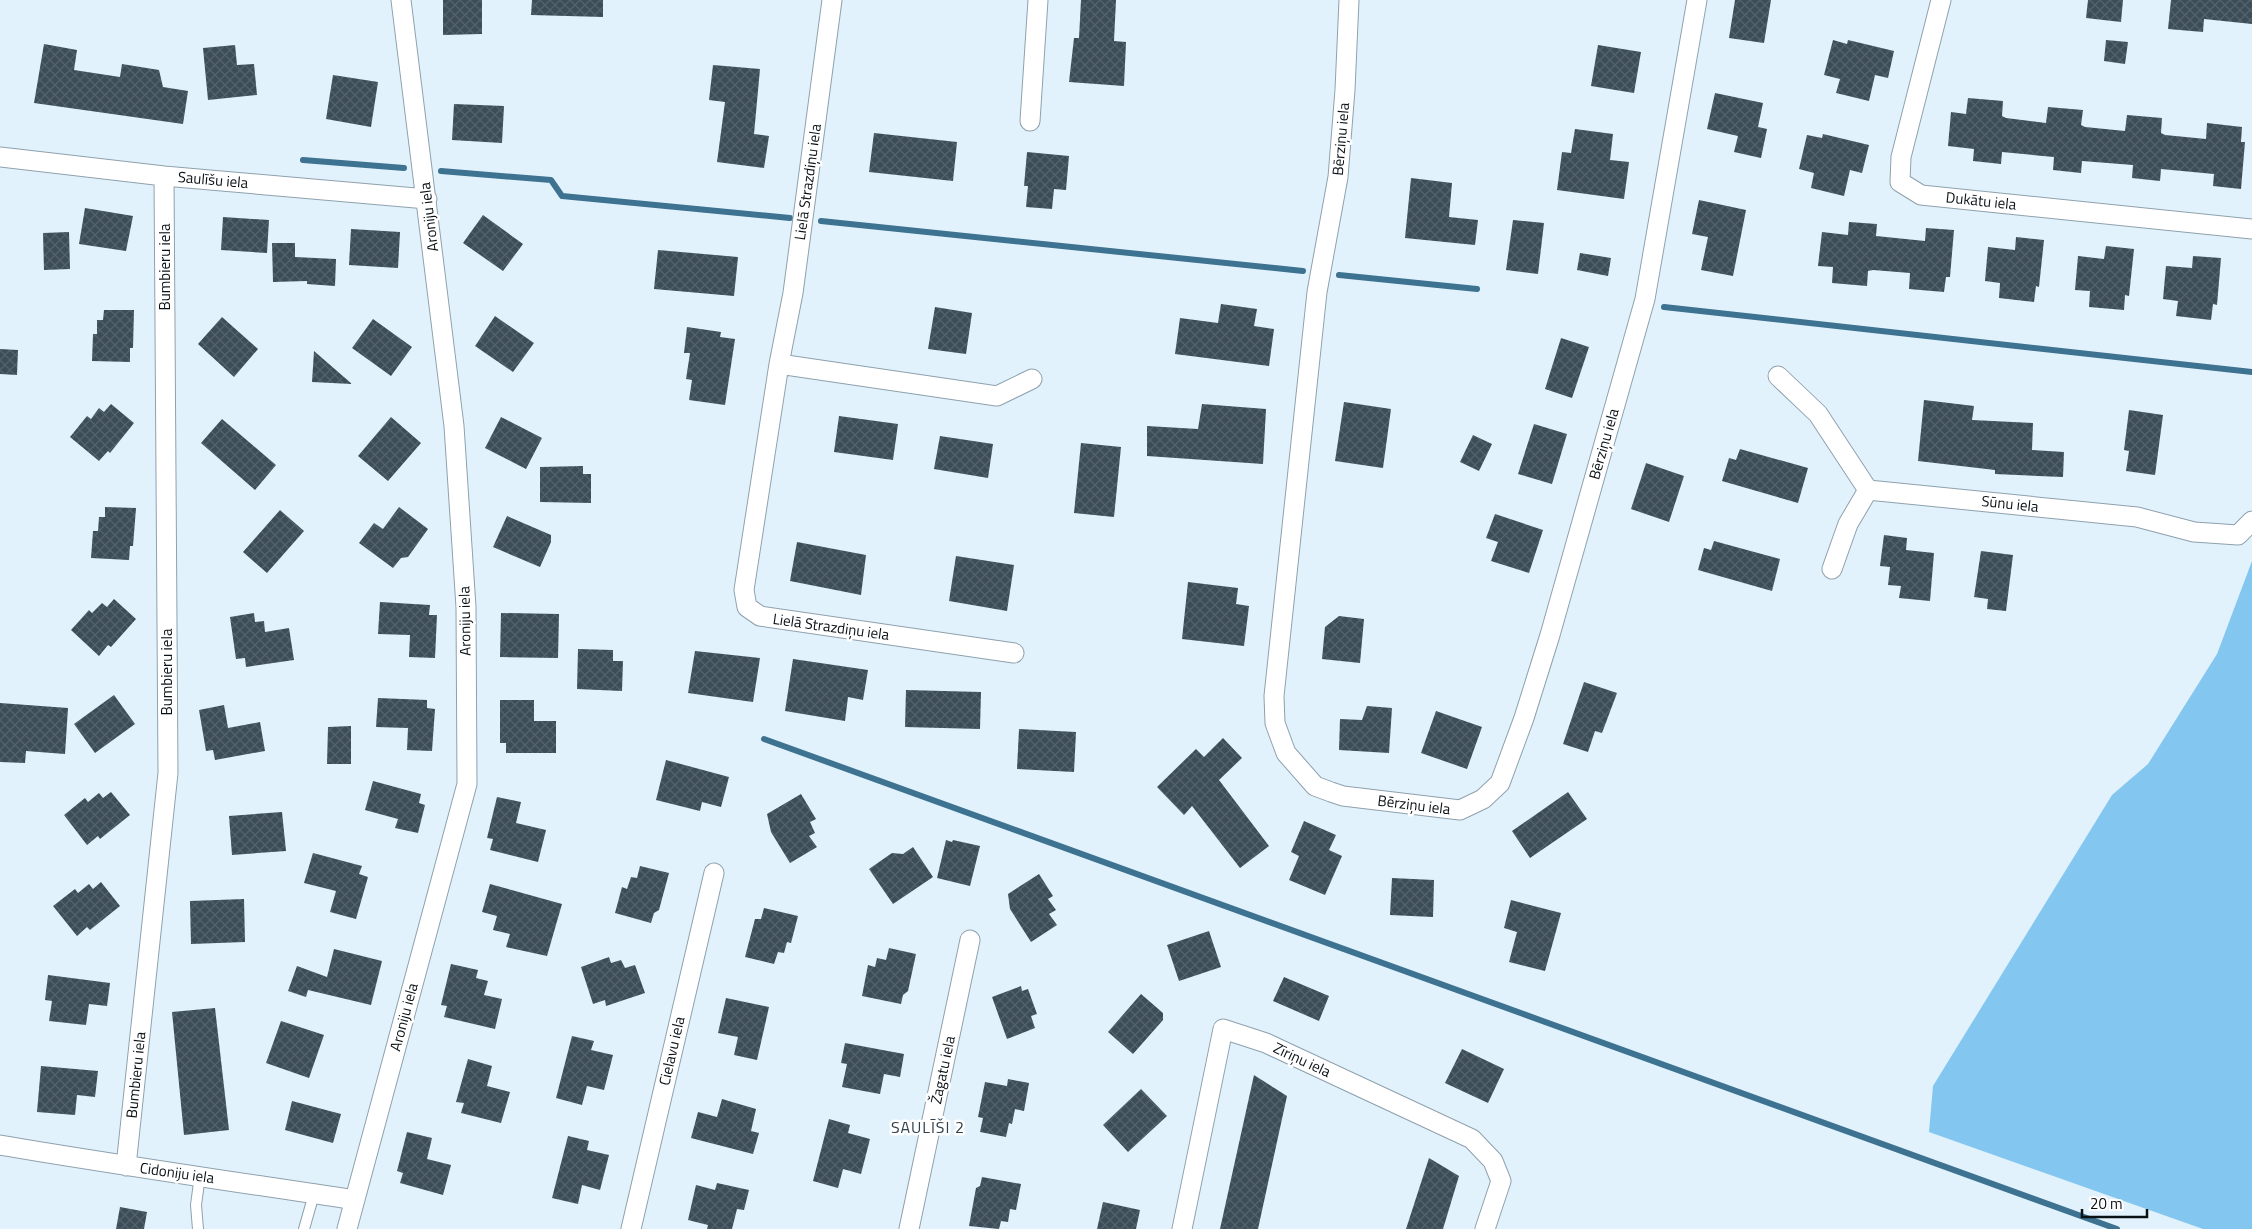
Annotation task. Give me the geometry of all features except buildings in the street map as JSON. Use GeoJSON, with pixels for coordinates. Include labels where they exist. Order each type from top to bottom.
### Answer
{"type":"FeatureCollection","features":[{"type":"Feature","properties":{"kind":"street","name":"Aroniju iela"},"geometry":{"type":"LineString","coordinates":[[347,1229],[467,784],[466,607],[454,426],[401,0]]}},
{"type":"Feature","properties":{"kind":"street","name":"Lielā Strazdiņu iela"},"geometry":{"type":"LineString","coordinates":[[832,0],[793,293],[779,364],[744,590],[747,607],[760,616],[1014,653]]}},
{"type":"Feature","properties":{"kind":"street"},"geometry":{"type":"LineString","coordinates":[[1030,121],[1038,0]]}},
{"type":"Feature","properties":{"kind":"street","name":"Bērziņu iela"},"geometry":{"type":"LineString","coordinates":[[1348,0],[1345,90],[1338,177],[1317,292],[1274,696],[1275,723],[1286,753],[1315,786],[1342,796],[1460,810],[1483,799],[1500,783],[1524,718],[1550,635],[1645,299],[1697,0]]}},
{"type":"Feature","properties":{"kind":"street","name":"Dukātu iela"},"geometry":{"type":"LineString","coordinates":[[1941,0],[1901,157],[1900,182],[1921,195],[2252,229]]}},
{"type":"Feature","properties":{"kind":"street","name":"Saulīšu iela"},"geometry":{"type":"LineString","coordinates":[[0,156],[164,176],[427,199]]}},
{"type":"Feature","properties":{"kind":"street","name":"Bumbieru iela"},"geometry":{"type":"LineString","coordinates":[[126,1166],[168,773],[164,176]]}},
{"type":"Feature","properties":{"kind":"street"},"geometry":{"type":"LineString","coordinates":[[779,364],[997,396],[1032,379]]}},
{"type":"Feature","properties":{"kind":"street"},"geometry":{"type":"LineString","coordinates":[[1778,376],[1818,414],[1868,490],[1848,524],[1832,569]]}},
{"type":"Feature","properties":{"kind":"street","name":"Sūnu iela"},"geometry":{"type":"LineString","coordinates":[[1868,490],[2137,517],[2194,532],[2238,535],[2252,521]]}},
{"type":"Feature","properties":{"kind":"street","name":"Cielavu iela"},"geometry":{"type":"LineString","coordinates":[[631,1229],[714,874]]}},
{"type":"Feature","properties":{"kind":"street","name":"Žagatu iela"},"geometry":{"type":"LineString","coordinates":[[909,1229],[970,940]]}},
{"type":"Feature","properties":{"kind":"street","name":"Zīriņu iela"},"geometry":{"type":"LineString","coordinates":[[1182,1229],[1223,1029],[1266,1044],[1472,1139],[1493,1161],[1501,1181],[1485,1229]]}},
{"type":"Feature","properties":{"kind":"street","name":"Cidoniju iela"},"geometry":{"type":"LineString","coordinates":[[0,1145],[355,1200]]}},
{"type":"Feature","properties":{"kind":"lane"},"geometry":{"type":"LineString","coordinates":[[198,1229],[196,1205],[200,1175]]}},
{"type":"Feature","properties":{"kind":"lane"},"geometry":{"type":"LineString","coordinates":[[304,1229],[314,1194]]}},
{"type":"Feature","properties":{"kind":"shaded area"},"geometry":{"type":"Polygon","coordinates":[[[2252,561],[2252,1229],[2203,1229],[1929,1132],[1933,1086],[2112,795],[2148,764],[2217,654],[2252,561]]]}},
{"type":"Feature","properties":{"kind":"waterway"},"geometry":{"type":"LineString","coordinates":[[303,160],[404,168]]}},
{"type":"Feature","properties":{"kind":"waterway"},"geometry":{"type":"LineString","coordinates":[[441,171],[551,180],[562,196],[790,218]]}},
{"type":"Feature","properties":{"kind":"waterway"},"geometry":{"type":"LineString","coordinates":[[821,221],[1303,271]]}},
{"type":"Feature","properties":{"kind":"waterway"},"geometry":{"type":"LineString","coordinates":[[1339,275],[1477,289]]}},
{"type":"Feature","properties":{"kind":"waterway"},"geometry":{"type":"LineString","coordinates":[[1664,307],[2252,372]]}},
{"type":"Feature","properties":{"kind":"waterway"},"geometry":{"type":"LineString","coordinates":[[764,739],[2117,1229]]}},
{"type":"Feature","properties":{"kind":"district","name":"SAULĪŠI 2"},"geometry":{"type":"Point","coordinates":[928,1127]}}]}
